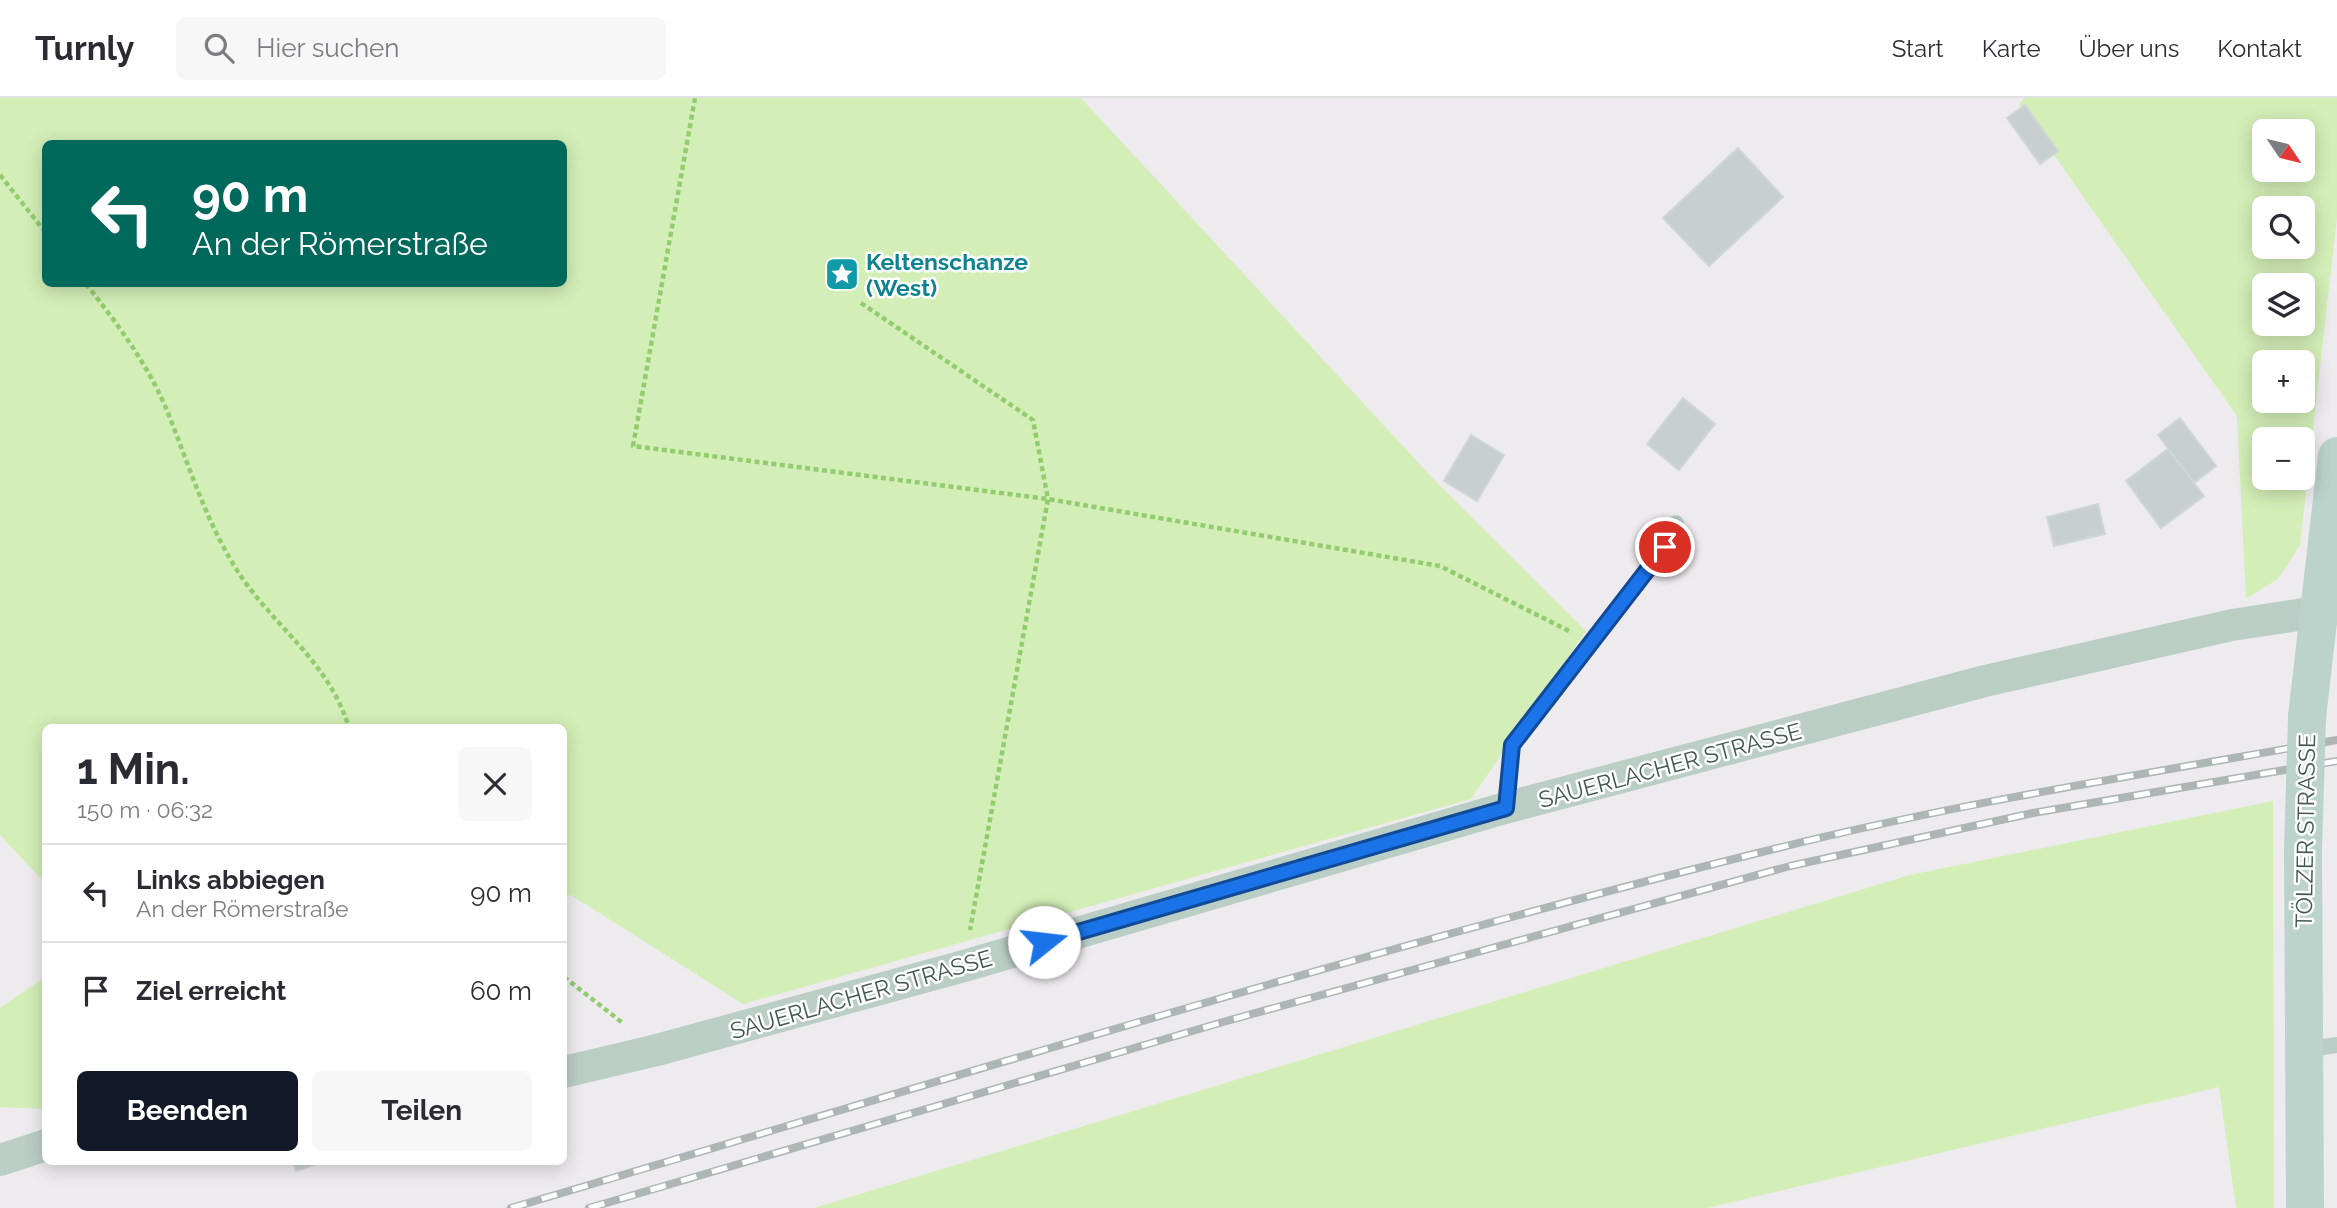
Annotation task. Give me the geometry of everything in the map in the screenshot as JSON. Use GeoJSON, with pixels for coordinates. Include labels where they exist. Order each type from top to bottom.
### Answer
{"type":"FeatureCollection","features":[{"type":"Feature","properties":{"kind":"main road","name":"TÖLZER STRASSE"},"geometry":{"type":"LineString","coordinates":[[2305,1208],[2320,1048],[2303,851],[2308,717],[2327,610],[2337,456]]}},
{"type":"Feature","properties":{"kind":"street","name":"SAUERLACHER STRASSE"},"geometry":{"type":"LineString","coordinates":[[567,1071],[657,1050],[964,965],[1506,808],[1985,681],[2232,625],[2327,610]]}},
{"type":"Feature","properties":{"kind":"street"},"geometry":{"type":"LineString","coordinates":[[0,1160],[42,1146]]}},
{"type":"Feature","properties":{"kind":"lane"},"geometry":{"type":"LineString","coordinates":[[1506,808],[1512,745],[1665,547],[1676,523]]}},
{"type":"Feature","properties":{"kind":"path"},"geometry":{"type":"LineString","coordinates":[[695,98],[633,446],[1048,499],[1440,566],[1591,643]]}},
{"type":"Feature","properties":{"kind":"path"},"geometry":{"type":"LineString","coordinates":[[0,176],[42,228]]}},
{"type":"Feature","properties":{"kind":"path"},"geometry":{"type":"LineString","coordinates":[[88,287],[129,337],[165,407],[196,491],[245,582],[324,673],[347,724]]}},
{"type":"Feature","properties":{"kind":"path"},"geometry":{"type":"LineString","coordinates":[[861,303],[1033,420],[1048,499],[964,965]]}},
{"type":"Feature","properties":{"kind":"path"},"geometry":{"type":"LineString","coordinates":[[567,979],[657,1050]]}},
{"type":"Feature","properties":{"kind":"green space"},"geometry":{"type":"Polygon","coordinates":[[[0,98],[1081,98],[1439,485],[1586,631],[1471,799],[743,1004],[571,895],[567,896],[567,724],[42,724],[42,880],[0,835],[0,98]]]}},
{"type":"Feature","properties":{"kind":"green space"},"geometry":{"type":"Polygon","coordinates":[[[2024,98],[2337,98],[2337,217],[2315,412],[2315,350],[2252,350],[2252,413],[2315,413],[2313,427],[2252,427],[2252,490],[2306,490],[2300,545],[2278,579],[2246,599],[2237,416],[2019,105],[2024,98]]]}},
{"type":"Feature","properties":{"kind":"green space"},"geometry":{"type":"Polygon","coordinates":[[[2273,801],[2274,1208],[2236,1208],[2219,1087],[1707,1208],[814,1208],[1910,875],[2273,801]]]}},
{"type":"Feature","properties":{"kind":"green space"},"geometry":{"type":"Polygon","coordinates":[[[42,979],[42,1109],[0,1107],[0,1008],[42,979]]]}},
{"type":"Feature","properties":{"kind":"building"},"geometry":{"type":"Polygon","coordinates":[[[2025,105],[2058,151],[2040,164],[2007,118],[2025,105]]]}},
{"type":"Feature","properties":{"kind":"building"},"geometry":{"type":"Polygon","coordinates":[[[1738,148],[1783,197],[1709,266],[1663,218],[1738,148]]]}},
{"type":"Feature","properties":{"kind":"building"},"geometry":{"type":"Polygon","coordinates":[[[1683,398],[1715,424],[1679,470],[1647,444],[1683,398]]]}},
{"type":"Feature","properties":{"kind":"building"},"geometry":{"type":"Polygon","coordinates":[[[2180,418],[2216,466],[2194,483],[2158,435],[2180,418]]]}},
{"type":"Feature","properties":{"kind":"building"},"geometry":{"type":"Polygon","coordinates":[[[1471,435],[1504,455],[1477,501],[1444,481],[1471,435]]]}},
{"type":"Feature","properties":{"kind":"building"},"geometry":{"type":"Polygon","coordinates":[[[2168,449],[2204,496],[2161,528],[2126,481],[2168,449]]]}},
{"type":"Feature","properties":{"kind":"building"},"geometry":{"type":"Polygon","coordinates":[[[2098,504],[2105,534],[2054,546],[2047,517],[2098,504]]]}},
{"type":"Feature","properties":{"kind":"building"},"geometry":{"type":"Polygon","coordinates":[[[294,1165],[313,1165],[296,1171],[294,1165]]]}},
{"type":"Feature","properties":{"kind":"railway"},"geometry":{"type":"LineString","coordinates":[[511,1208],[1301,975],[1778,848],[1917,816],[2337,740]]}},
{"type":"Feature","properties":{"kind":"railway"},"geometry":{"type":"LineString","coordinates":[[589,1208],[1223,1022],[1790,866],[2033,813],[2337,761]]}},
{"type":"Feature","properties":{"kind":"place","name":"Keltenschanze (West)"},"geometry":{"type":"Point","coordinates":[842,274]}},
{"type":"Feature","properties":{"kind":"route"},"geometry":{"type":"LineString","coordinates":[[1044,942],[1506,808],[1512,745],[1665,547]]}}]}
